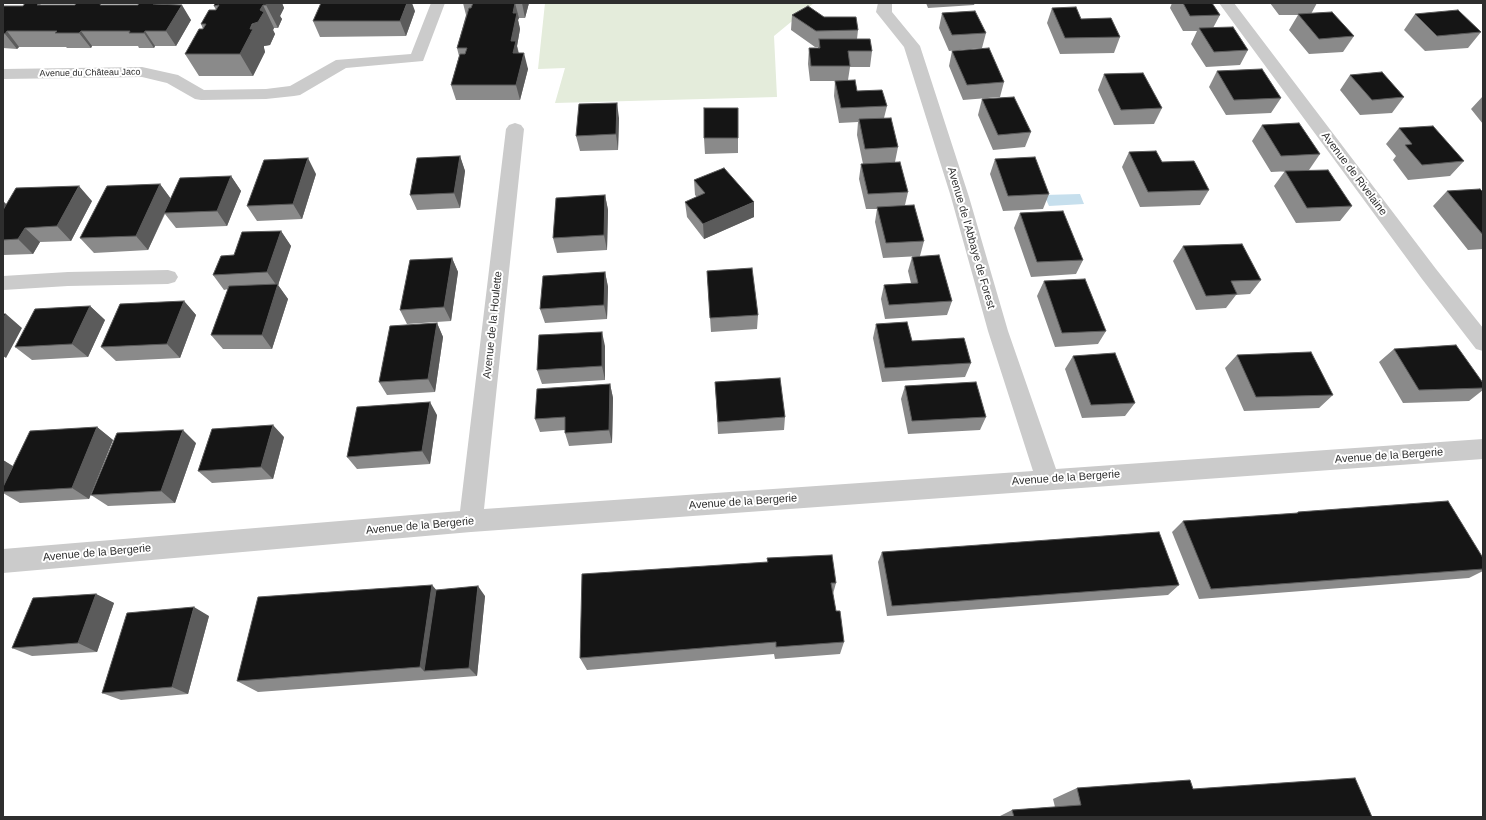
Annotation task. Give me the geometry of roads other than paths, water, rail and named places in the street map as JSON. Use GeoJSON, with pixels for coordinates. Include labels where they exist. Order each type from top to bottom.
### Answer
{"type":"FeatureCollection","features":[{"type":"Feature","properties":{"kind":"street","name":"Avenue du Château Jaco"},"geometry":{"type":"LineString","coordinates":[[3,74],[142,72],[172,79],[201,95],[266,94],[294,91],[342,63],[417,58],[438,3]]}},
{"type":"Feature","properties":{"kind":"street","name":"Avenue de Rivelaine"},"geometry":{"type":"LineString","coordinates":[[1226,3],[1429,274],[1483,343]]}},
{"type":"Feature","properties":{"kind":"street","name":"Avenue de l'Abbaye de Forest"},"geometry":{"type":"LineString","coordinates":[[880,6],[912,46],[960,197],[998,331],[1048,480]]}},
{"type":"Feature","properties":{"kind":"street","name":"Avenue de la Houlette"},"geometry":{"type":"LineString","coordinates":[[470,521],[516,129]]}},
{"type":"Feature","properties":{"kind":"street"},"geometry":{"type":"LineString","coordinates":[[3,283],[68,279],[168,277]]}},
{"type":"Feature","properties":{"kind":"street","name":"Avenue de la Bergerie"},"geometry":{"type":"LineString","coordinates":[[3,561],[470,521],[1483,449]]}},
{"type":"Feature","properties":{"kind":"water"},"geometry":{"type":"Polygon","coordinates":[[[1080,194],[1084,204],[1049,206],[1044,195],[1080,194]]]}}]}
